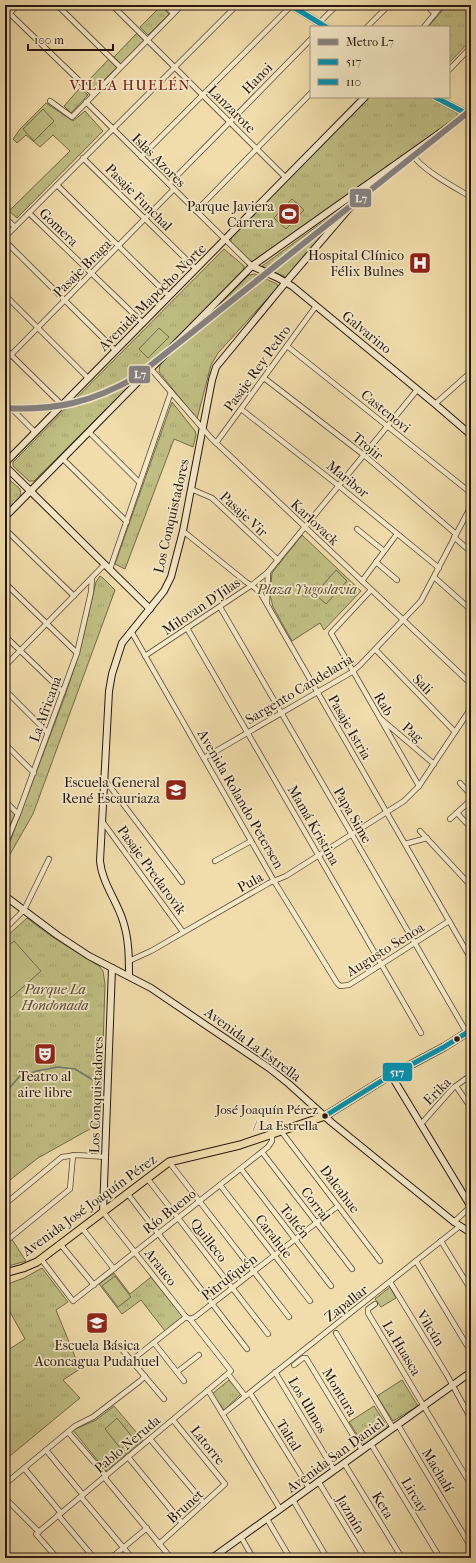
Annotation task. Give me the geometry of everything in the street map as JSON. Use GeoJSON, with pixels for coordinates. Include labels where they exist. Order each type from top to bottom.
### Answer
{"type":"FeatureCollection","features":[{"type":"Feature","properties":{"kind":"main road","name":"Avenida José Joaquín Pérez"},"geometry":{"type":"LineString","coordinates":[[5,1273],[28,1266],[41,1259],[169,1162],[235,1146],[325,1116],[391,1075],[434,1053],[469,1032]]}},
{"type":"Feature","properties":{"kind":"street"},"geometry":{"type":"LineString","coordinates":[[5,17],[18,5]]}},
{"type":"Feature","properties":{"kind":"street"},"geometry":{"type":"LineString","coordinates":[[57,5],[120,67]]}},
{"type":"Feature","properties":{"kind":"street","name":"Lanzarote"},"geometry":{"type":"LineString","coordinates":[[112,5],[286,178]]}},
{"type":"Feature","properties":{"kind":"street"},"geometry":{"type":"LineString","coordinates":[[165,5],[173,13]]}},
{"type":"Feature","properties":{"kind":"street"},"geometry":{"type":"LineString","coordinates":[[50,101],[72,117],[182,5]]}},
{"type":"Feature","properties":{"kind":"street"},"geometry":{"type":"LineString","coordinates":[[5,237],[112,128],[118,126],[237,5]]}},
{"type":"Feature","properties":{"kind":"street"},"geometry":{"type":"LineString","coordinates":[[141,157],[290,5],[323,26],[336,5]]}},
{"type":"Feature","properties":{"kind":"street"},"geometry":{"type":"LineString","coordinates":[[368,26],[389,5]]}},
{"type":"Feature","properties":{"kind":"street"},"geometry":{"type":"LineString","coordinates":[[426,5],[435,14]]}},
{"type":"Feature","properties":{"kind":"street"},"geometry":{"type":"LineString","coordinates":[[425,26],[442,5]]}},
{"type":"Feature","properties":{"kind":"street"},"geometry":{"type":"LineString","coordinates":[[5,9],[10,12],[93,94]]}},
{"type":"Feature","properties":{"kind":"street","name":"Hanoi"},"geometry":{"type":"LineString","coordinates":[[169,184],[310,40]]}},
{"type":"Feature","properties":{"kind":"street"},"geometry":{"type":"LineString","coordinates":[[450,69],[471,47]]}},
{"type":"Feature","properties":{"kind":"street"},"geometry":{"type":"LineString","coordinates":[[196,211],[310,94]]}},
{"type":"Feature","properties":{"kind":"street","name":"Avenida Mapocho Norte"},"geometry":{"type":"LineString","coordinates":[[5,463],[364,98]]}},
{"type":"Feature","properties":{"kind":"street"},"geometry":{"type":"LineString","coordinates":[[437,98],[470,114]]}},
{"type":"Feature","properties":{"kind":"street"},"geometry":{"type":"LineString","coordinates":[[444,98],[452,106]]}},
{"type":"Feature","properties":{"kind":"street","name":"Islas Azores"},"geometry":{"type":"LineString","coordinates":[[86,102],[252,266]]}},
{"type":"Feature","properties":{"kind":"street"},"geometry":{"type":"LineString","coordinates":[[5,517],[252,266],[470,114]]}},
{"type":"Feature","properties":{"kind":"street"},"geometry":{"type":"LineString","coordinates":[[412,154],[416,161],[471,197]]}},
{"type":"Feature","properties":{"kind":"street","name":"Pasaje Funchal"},"geometry":{"type":"LineString","coordinates":[[83,158],[196,269]]}},
{"type":"Feature","properties":{"kind":"street"},"geometry":{"type":"LineString","coordinates":[[57,185],[169,296]]}},
{"type":"Feature","properties":{"kind":"street","name":"Los Conquistadores"},"geometry":{"type":"LineString","coordinates":[[129,976],[128,943],[123,921],[104,877],[101,866],[104,780],[110,684],[117,656],[122,643],[167,586],[173,570],[183,531],[212,380],[216,367],[353,204],[363,189]]}},
{"type":"Feature","properties":{"kind":"street","name":"Pasaje Braga"},"geometry":{"type":"LineString","coordinates":[[5,361],[174,190]]}},
{"type":"Feature","properties":{"kind":"street","name":"Gomera"},"geometry":{"type":"LineString","coordinates":[[29,213],[142,323]]}},
{"type":"Feature","properties":{"kind":"street"},"geometry":{"type":"LineString","coordinates":[[5,218],[15,227]]}},
{"type":"Feature","properties":{"kind":"street"},"geometry":{"type":"LineString","coordinates":[[5,241],[116,351]]}},
{"type":"Feature","properties":{"kind":"street","name":"Galvarino"},"geometry":{"type":"LineString","coordinates":[[252,266],[286,282],[461,425],[471,435]]}},
{"type":"Feature","properties":{"kind":"street"},"geometry":{"type":"LineString","coordinates":[[5,295],[88,378]]}},
{"type":"Feature","properties":{"kind":"street","name":"Pasaje Rey Pedro"},"geometry":{"type":"LineString","coordinates":[[216,443],[316,306]]}},
{"type":"Feature","properties":{"kind":"street","name":"Castenovi"},"geometry":{"type":"LineString","coordinates":[[287,346],[471,493]]}},
{"type":"Feature","properties":{"kind":"street"},"geometry":{"type":"LineString","coordinates":[[5,349],[62,405]]}},
{"type":"Feature","properties":{"kind":"street","name":"Karlovack"},"geometry":{"type":"LineString","coordinates":[[151,369],[202,430],[471,684]]}},
{"type":"Feature","properties":{"kind":"street"},"geometry":{"type":"LineString","coordinates":[[435,404],[471,372]]}},
{"type":"Feature","properties":{"kind":"street","name":"Trojir"},"geometry":{"type":"LineString","coordinates":[[264,378],[364,455],[471,552]]}},
{"type":"Feature","properties":{"kind":"street","name":"Milovan D'Jilas"},"geometry":{"type":"LineString","coordinates":[[145,656],[220,607],[268,572],[417,390]]}},
{"type":"Feature","properties":{"kind":"street"},"geometry":{"type":"LineString","coordinates":[[110,569],[171,392]]}},
{"type":"Feature","properties":{"kind":"street"},"geometry":{"type":"LineString","coordinates":[[5,402],[35,432]]}},
{"type":"Feature","properties":{"kind":"street","name":"Maribor"},"geometry":{"type":"LineString","coordinates":[[240,410],[339,486],[439,568]]}},
{"type":"Feature","properties":{"kind":"street","name":"Galvarino"},"geometry":{"type":"LineString","coordinates":[[461,425],[471,430]]}},
{"type":"Feature","properties":{"kind":"street"},"geometry":{"type":"LineString","coordinates":[[89,432],[140,482]]}},
{"type":"Feature","properties":{"kind":"street"},"geometry":{"type":"LineString","coordinates":[[63,459],[127,522]]}},
{"type":"Feature","properties":{"kind":"street"},"geometry":{"type":"LineString","coordinates":[[5,466],[150,609]]}},
{"type":"Feature","properties":{"kind":"street","name":"Pasaje Vir"},"geometry":{"type":"LineString","coordinates":[[191,489],[205,494],[215,501],[278,560]]}},
{"type":"Feature","properties":{"kind":"street","name":"Sargento Candelaria"},"geometry":{"type":"LineString","coordinates":[[204,758],[352,672],[376,650],[421,601],[471,506]]}},
{"type":"Feature","properties":{"kind":"street"},"geometry":{"type":"LineString","coordinates":[[5,529],[74,596]]}},
{"type":"Feature","properties":{"kind":"street"},"geometry":{"type":"LineString","coordinates":[[356,529],[384,551]]}},
{"type":"Feature","properties":{"kind":"street","name":"Pasaje Istria"},"geometry":{"type":"LineString","coordinates":[[183,531],[258,590],[471,959]]}},
{"type":"Feature","properties":{"kind":"street"},"geometry":{"type":"LineString","coordinates":[[362,581],[397,534]]}},
{"type":"Feature","properties":{"kind":"street"},"geometry":{"type":"LineString","coordinates":[[376,562],[397,580]]}},
{"type":"Feature","properties":{"kind":"street"},"geometry":{"type":"LineString","coordinates":[[5,666],[105,564]]}},
{"type":"Feature","properties":{"kind":"street"},"geometry":{"type":"LineString","coordinates":[[267,605],[268,572]]}},
{"type":"Feature","properties":{"kind":"street"},"geometry":{"type":"LineString","coordinates":[[434,577],[471,610]]}},
{"type":"Feature","properties":{"kind":"street","name":"La Africana"},"geometry":{"type":"LineString","coordinates":[[5,845],[34,773],[77,653],[91,592],[92,578]]}},
{"type":"Feature","properties":{"kind":"street"},"geometry":{"type":"LineString","coordinates":[[5,583],[77,653]]}},
{"type":"Feature","properties":{"kind":"street","name":"Rab"},"geometry":{"type":"LineString","coordinates":[[371,590],[331,633],[352,672],[419,786]]}},
{"type":"Feature","properties":{"kind":"street","name":"Papa Sime"},"geometry":{"type":"LineString","coordinates":[[220,607],[414,944],[469,1032],[471,1040]]}},
{"type":"Feature","properties":{"kind":"street","name":"Mamá Kristina"},"geometry":{"type":"LineString","coordinates":[[187,628],[421,1033]]}},
{"type":"Feature","properties":{"kind":"street","name":"Avenida Rolando Petersen"},"geometry":{"type":"LineString","coordinates":[[131,631],[274,881],[332,977]]}},
{"type":"Feature","properties":{"kind":"street"},"geometry":{"type":"LineString","coordinates":[[5,636],[62,692]]}},
{"type":"Feature","properties":{"kind":"street","name":"Sali"},"geometry":{"type":"LineString","coordinates":[[376,650],[455,732]]}},
{"type":"Feature","properties":{"kind":"street"},"geometry":{"type":"LineString","coordinates":[[5,690],[48,733]]}},
{"type":"Feature","properties":{"kind":"street","name":"Pula"},"geometry":{"type":"LineString","coordinates":[[129,961],[151,951],[274,881],[404,801],[419,786],[471,708]]}},
{"type":"Feature","properties":{"kind":"street","name":"Pag"},"geometry":{"type":"LineString","coordinates":[[379,717],[434,764]]}},
{"type":"Feature","properties":{"kind":"street"},"geometry":{"type":"LineString","coordinates":[[5,744],[34,773]]}},
{"type":"Feature","properties":{"kind":"street"},"geometry":{"type":"LineString","coordinates":[[104,780],[182,882]]}},
{"type":"Feature","properties":{"kind":"street"},"geometry":{"type":"LineString","coordinates":[[460,783],[471,795]]}},
{"type":"Feature","properties":{"kind":"street"},"geometry":{"type":"LineString","coordinates":[[450,819],[471,800]]}},
{"type":"Feature","properties":{"kind":"street"},"geometry":{"type":"LineString","coordinates":[[5,801],[18,814]]}},
{"type":"Feature","properties":{"kind":"street"},"geometry":{"type":"LineString","coordinates":[[457,813],[471,828]]}},
{"type":"Feature","properties":{"kind":"street","name":"Pasaje Predarovik"},"geometry":{"type":"LineString","coordinates":[[102,821],[183,932]]}},
{"type":"Feature","properties":{"kind":"street"},"geometry":{"type":"LineString","coordinates":[[420,831],[471,886]]}},
{"type":"Feature","properties":{"kind":"street"},"geometry":{"type":"LineString","coordinates":[[405,844],[426,838]]}},
{"type":"Feature","properties":{"kind":"street"},"geometry":{"type":"LineString","coordinates":[[215,861],[251,841]]}},
{"type":"Feature","properties":{"kind":"street"},"geometry":{"type":"LineString","coordinates":[[5,929],[24,910],[49,859]]}},
{"type":"Feature","properties":{"kind":"street","name":"Avenida La Estrella"},"geometry":{"type":"LineString","coordinates":[[5,896],[57,935],[89,956],[151,988],[269,1068],[457,1224],[471,1233]]}},
{"type":"Feature","properties":{"kind":"street","name":"Augusto Senoa"},"geometry":{"type":"LineString","coordinates":[[332,977],[340,986],[349,986],[449,921]]}},
{"type":"Feature","properties":{"kind":"street","name":"Los Conquistadores"},"geometry":{"type":"LineString","coordinates":[[103,1212],[112,968]]}},
{"type":"Feature","properties":{"kind":"street"},"geometry":{"type":"LineString","coordinates":[[111,980],[120,972]]}},
{"type":"Feature","properties":{"kind":"street"},"geometry":{"type":"LineString","coordinates":[[391,1075],[471,1206]]}},
{"type":"Feature","properties":{"kind":"street","name":"Erika"},"geometry":{"type":"LineString","coordinates":[[421,1124],[456,1086],[471,1075]]}},
{"type":"Feature","properties":{"kind":"street"},"geometry":{"type":"LineString","coordinates":[[456,1086],[471,1108]]}},
{"type":"Feature","properties":{"kind":"street","name":"Dalcahue"},"geometry":{"type":"LineString","coordinates":[[281,1131],[380,1261]]}},
{"type":"Feature","properties":{"kind":"street","name":"Río Bueno"},"geometry":{"type":"LineString","coordinates":[[41,1259],[73,1301],[270,1146],[272,1134]]}},
{"type":"Feature","properties":{"kind":"street","name":"Corral"},"geometry":{"type":"LineString","coordinates":[[262,1152],[352,1269]]}},
{"type":"Feature","properties":{"kind":"street"},"geometry":{"type":"LineString","coordinates":[[5,1242],[70,1188],[73,1155]]}},
{"type":"Feature","properties":{"kind":"street"},"geometry":{"type":"LineString","coordinates":[[5,1204],[59,1159],[65,1156],[106,1157]]}},
{"type":"Feature","properties":{"kind":"street"},"geometry":{"type":"LineString","coordinates":[[169,1162],[289,1317]]}},
{"type":"Feature","properties":{"kind":"street","name":"Toltén"},"geometry":{"type":"LineString","coordinates":[[240,1169],[331,1286]]}},
{"type":"Feature","properties":{"kind":"street","name":"Quilleco"},"geometry":{"type":"LineString","coordinates":[[147,1178],[268,1334]]}},
{"type":"Feature","properties":{"kind":"street","name":"Carahue"},"geometry":{"type":"LineString","coordinates":[[220,1185],[310,1301]]}},
{"type":"Feature","properties":{"kind":"street"},"geometry":{"type":"LineString","coordinates":[[127,1194],[248,1350]]}},
{"type":"Feature","properties":{"kind":"street","name":"Pitrufquén"},"geometry":{"type":"LineString","coordinates":[[132,1360],[188,1318],[195,1317],[338,1206]]}},
{"type":"Feature","properties":{"kind":"street","name":"Zapallar"},"geometry":{"type":"LineString","coordinates":[[223,1414],[441,1241],[471,1206]]}},
{"type":"Feature","properties":{"kind":"street","name":"Arauco"},"geometry":{"type":"LineString","coordinates":[[103,1212],[230,1373]]}},
{"type":"Feature","properties":{"kind":"street"},"geometry":{"type":"LineString","coordinates":[[82,1228],[114,1269]]}},
{"type":"Feature","properties":{"kind":"street"},"geometry":{"type":"LineString","coordinates":[[441,1241],[471,1290]]}},
{"type":"Feature","properties":{"kind":"street"},"geometry":{"type":"LineString","coordinates":[[61,1244],[94,1284]]}},
{"type":"Feature","properties":{"kind":"street"},"geometry":{"type":"LineString","coordinates":[[416,1261],[471,1352]]}},
{"type":"Feature","properties":{"kind":"street","name":"Vilcún"},"geometry":{"type":"LineString","coordinates":[[390,1282],[471,1419]]}},
{"type":"Feature","properties":{"kind":"street","name":"La Huasca"},"geometry":{"type":"LineString","coordinates":[[375,1304],[368,1309],[368,1313],[424,1406]]}},
{"type":"Feature","properties":{"kind":"street","name":"Machalí"},"geometry":{"type":"LineString","coordinates":[[336,1333],[471,1547]]}},
{"type":"Feature","properties":{"kind":"street"},"geometry":{"type":"LineString","coordinates":[[154,1343],[184,1381]]}},
{"type":"Feature","properties":{"kind":"street"},"geometry":{"type":"LineString","coordinates":[[119,1346],[164,1399]]}},
{"type":"Feature","properties":{"kind":"street"},"geometry":{"type":"LineString","coordinates":[[177,1372],[199,1355]]}},
{"type":"Feature","properties":{"kind":"street","name":"Montura"},"geometry":{"type":"LineString","coordinates":[[294,1365],[303,1358],[306,1358],[362,1450]]}},
{"type":"Feature","properties":{"kind":"street","name":"Los Ulmos"},"geometry":{"type":"LineString","coordinates":[[276,1372],[334,1470]]}},
{"type":"Feature","properties":{"kind":"street","name":"Avenida San Daniel"},"geometry":{"type":"LineString","coordinates":[[214,1558],[318,1481],[471,1372]]}},
{"type":"Feature","properties":{"kind":"street"},"geometry":{"type":"LineString","coordinates":[[230,1373],[245,1396]]}},
{"type":"Feature","properties":{"kind":"street","name":"Pablo Neruda"},"geometry":{"type":"LineString","coordinates":[[38,1533],[230,1373]]}},
{"type":"Feature","properties":{"kind":"street"},"geometry":{"type":"LineString","coordinates":[[5,1484],[75,1426],[92,1417],[145,1376]]}},
{"type":"Feature","properties":{"kind":"street"},"geometry":{"type":"LineString","coordinates":[[208,1390],[280,1509]]}},
{"type":"Feature","properties":{"kind":"street","name":"Taltal"},"geometry":{"type":"LineString","coordinates":[[250,1393],[309,1488]]}},
{"type":"Feature","properties":{"kind":"street"},"geometry":{"type":"LineString","coordinates":[[424,1406],[471,1485]]}},
{"type":"Feature","properties":{"kind":"street","name":"Latorre"},"geometry":{"type":"LineString","coordinates":[[173,1420],[225,1484]]}},
{"type":"Feature","properties":{"kind":"street"},"geometry":{"type":"LineString","coordinates":[[68,1432],[171,1558]]}},
{"type":"Feature","properties":{"kind":"street"},"geometry":{"type":"LineString","coordinates":[[150,1439],[204,1504]]}},
{"type":"Feature","properties":{"kind":"street","name":"Lircay"},"geometry":{"type":"LineString","coordinates":[[371,1444],[440,1558]]}},
{"type":"Feature","properties":{"kind":"street"},"geometry":{"type":"LineString","coordinates":[[46,1450],[132,1558]]}},
{"type":"Feature","properties":{"kind":"street"},"geometry":{"type":"LineString","coordinates":[[128,1457],[182,1523]]}},
{"type":"Feature","properties":{"kind":"street","name":"Keta"},"geometry":{"type":"LineString","coordinates":[[344,1463],[402,1558]]}},
{"type":"Feature","properties":{"kind":"street"},"geometry":{"type":"LineString","coordinates":[[24,1468],[94,1558]]}},
{"type":"Feature","properties":{"kind":"street","name":"Jazmín"},"geometry":{"type":"LineString","coordinates":[[318,1481],[365,1558]]}},
{"type":"Feature","properties":{"kind":"street","name":"Brunet"},"geometry":{"type":"LineString","coordinates":[[159,1544],[225,1484]]}},
{"type":"Feature","properties":{"kind":"street"},"geometry":{"type":"LineString","coordinates":[[5,1498],[38,1533],[57,1558]]}},
{"type":"Feature","properties":{"kind":"street"},"geometry":{"type":"LineString","coordinates":[[293,1500],[328,1558]]}},
{"type":"Feature","properties":{"kind":"street"},"geometry":{"type":"LineString","coordinates":[[267,1519],[290,1558]]}},
{"type":"Feature","properties":{"kind":"street"},"geometry":{"type":"LineString","coordinates":[[111,1558],[146,1528]]}},
{"type":"Feature","properties":{"kind":"street"},"geometry":{"type":"LineString","coordinates":[[241,1537],[253,1558]]}},
{"type":"Feature","properties":{"kind":"green space"},"geometry":{"type":"Polygon","coordinates":[[[447,5],[471,5],[471,40],[450,62],[450,26],[429,26],[447,5]]]}},
{"type":"Feature","properties":{"kind":"green space"},"geometry":{"type":"Polygon","coordinates":[[[161,6],[169,14],[148,35],[140,27],[161,6]]]}},
{"type":"Feature","properties":{"kind":"green space"},"geometry":{"type":"Polygon","coordinates":[[[137,33],[144,40],[121,64],[114,57],[137,33]]]}},
{"type":"Feature","properties":{"kind":"green space"},"geometry":{"type":"Polygon","coordinates":[[[109,59],[117,67],[93,91],[86,83],[109,59]]]}},
{"type":"Feature","properties":{"kind":"green space"},"geometry":{"type":"Polygon","coordinates":[[[80,88],[88,95],[71,113],[64,106],[80,88]]]}},
{"type":"Feature","properties":{"kind":"green space","name":"Parque Javiera Carrera"},"geometry":{"type":"Polygon","coordinates":[[[368,98],[432,98],[457,113],[455,119],[254,261],[249,261],[231,244],[232,236],[368,98]]]}},
{"type":"Feature","properties":{"kind":"green space"},"geometry":{"type":"Polygon","coordinates":[[[46,103],[73,121],[85,111],[103,131],[17,218],[9,211],[70,151],[53,135],[40,147],[26,135],[17,143],[13,139],[20,129],[46,103]]]}},
{"type":"Feature","properties":{"kind":"green space"},"geometry":{"type":"Polygon","coordinates":[[[43,109],[54,121],[34,141],[23,129],[43,109]]]}},
{"type":"Feature","properties":{"kind":"green space","name":"Parque Javiera Carrera"},"geometry":{"type":"Polygon","coordinates":[[[292,199],[304,210],[286,229],[274,218],[292,199]]]}},
{"type":"Feature","properties":{"kind":"green space"},"geometry":{"type":"Polygon","coordinates":[[[349,203],[287,278],[262,266],[349,203]]]}},
{"type":"Feature","properties":{"kind":"green space"},"geometry":{"type":"Polygon","coordinates":[[[224,249],[244,266],[244,271],[34,481],[29,481],[13,466],[13,462],[224,249]]]}},
{"type":"Feature","properties":{"kind":"green space"},"geometry":{"type":"Polygon","coordinates":[[[255,274],[277,284],[278,287],[218,353],[211,365],[197,419],[159,372],[160,365],[249,275],[255,274]]]}},
{"type":"Feature","properties":{"kind":"green space"},"geometry":{"type":"Polygon","coordinates":[[[159,328],[169,337],[148,358],[139,349],[159,328]]]}},
{"type":"Feature","properties":{"kind":"green space"},"geometry":{"type":"Polygon","coordinates":[[[172,402],[195,431],[196,435],[193,447],[174,439],[125,569],[115,564],[172,402]]]}},
{"type":"Feature","properties":{"kind":"green space"},"geometry":{"type":"Polygon","coordinates":[[[5,476],[20,489],[21,496],[5,512],[5,476]]]}},
{"type":"Feature","properties":{"kind":"green space","name":"Plaza Yugoslavia"},"geometry":{"type":"Polygon","coordinates":[[[302,535],[361,591],[324,630],[320,623],[292,641],[273,607],[270,595],[272,573],[302,535]]]}},
{"type":"Feature","properties":{"kind":"green space"},"geometry":{"type":"Polygon","coordinates":[[[336,570],[347,581],[326,604],[315,594],[336,570]]]}},
{"type":"Feature","properties":{"kind":"green space"},"geometry":{"type":"Polygon","coordinates":[[[100,576],[115,590],[33,814],[5,863],[5,855],[65,696],[80,651],[96,582],[100,576]]]}},
{"type":"Feature","properties":{"kind":"green space"},"geometry":{"type":"Polygon","coordinates":[[[5,805],[15,814],[5,838],[5,805]]]}},
{"type":"Feature","properties":{"kind":"green space","name":"Parque La Hondonada"},"geometry":{"type":"Polygon","coordinates":[[[27,918],[51,936],[99,966],[103,971],[105,984],[101,1111],[97,1125],[38,1158],[5,1184],[5,938],[27,918]]]}},
{"type":"Feature","properties":{"kind":"green space"},"geometry":{"type":"Polygon","coordinates":[[[14,941],[41,971],[5,1003],[5,949],[14,941]]]}},
{"type":"Feature","properties":{"kind":"green space"},"geometry":{"type":"Polygon","coordinates":[[[11,1238],[26,1261],[5,1267],[5,1243],[11,1238]]]}},
{"type":"Feature","properties":{"kind":"green space"},"geometry":{"type":"Polygon","coordinates":[[[42,1268],[68,1302],[56,1310],[80,1369],[63,1380],[80,1398],[5,1460],[5,1352],[25,1339],[5,1303],[5,1285],[24,1278],[42,1268]]]}},
{"type":"Feature","properties":{"kind":"green space"},"geometry":{"type":"Polygon","coordinates":[[[114,1273],[130,1294],[151,1277],[183,1317],[165,1331],[141,1300],[122,1314],[99,1284],[114,1273]]]}},
{"type":"Feature","properties":{"kind":"green space"},"geometry":{"type":"Polygon","coordinates":[[[115,1276],[131,1297],[118,1307],[102,1286],[115,1276]]]}},
{"type":"Feature","properties":{"kind":"green space"},"geometry":{"type":"Polygon","coordinates":[[[390,1287],[396,1298],[381,1307],[375,1299],[390,1287]]]}},
{"type":"Feature","properties":{"kind":"green space"},"geometry":{"type":"Polygon","coordinates":[[[229,1380],[241,1394],[224,1410],[212,1394],[229,1380]]]}},
{"type":"Feature","properties":{"kind":"green space"},"geometry":{"type":"Polygon","coordinates":[[[402,1380],[418,1406],[393,1421],[377,1396],[402,1380]]]}},
{"type":"Feature","properties":{"kind":"green space"},"geometry":{"type":"Polygon","coordinates":[[[114,1406],[143,1440],[106,1471],[73,1430],[96,1420],[114,1406]]]}},
{"type":"Feature","properties":{"kind":"green space"},"geometry":{"type":"Polygon","coordinates":[[[374,1406],[389,1429],[364,1445],[349,1422],[374,1406]]]}},
{"type":"Feature","properties":{"kind":"green space"},"geometry":{"type":"Polygon","coordinates":[[[117,1418],[133,1438],[121,1449],[105,1429],[117,1418]]]}},
{"type":"Feature","properties":{"kind":"waterway"},"geometry":{"type":"LineString","coordinates":[[5,1093],[19,1077],[37,1071],[58,1067],[75,1069],[93,1080]]}},
{"type":"Feature","properties":{"kind":"metro line","name":"L7"},"geometry":{"type":"LineString","coordinates":[[5,408],[41,408],[73,403],[104,393],[136,377],[471,110]]}},
{"type":"Feature","properties":{"kind":"transit line","name":"110"},"geometry":{"type":"LineString","coordinates":[[290,5],[324,26]]}},
{"type":"Feature","properties":{"kind":"transit line","name":"110"},"geometry":{"type":"LineString","coordinates":[[437,98],[471,116]]}},
{"type":"Feature","properties":{"kind":"transit line","name":"517"},"geometry":{"type":"LineString","coordinates":[[325,1116],[386,1078],[444,1047],[471,1030]]}},
{"type":"Feature","properties":{"kind":"place","name":"Parque Javiera Carrera"},"geometry":{"type":"Point","coordinates":[289,214]}},
{"type":"Feature","properties":{"kind":"place","name":"Hospital Clínico Félix Bulnes"},"geometry":{"type":"Point","coordinates":[420,263]}},
{"type":"Feature","properties":{"kind":"place","name":"Escuela General René Escauriaza"},"geometry":{"type":"Point","coordinates":[176,790]}},
{"type":"Feature","properties":{"kind":"place","name":"Teatro al aire libre"},"geometry":{"type":"Point","coordinates":[45,1054]}},
{"type":"Feature","properties":{"kind":"place","name":"José Joaquín Pérez / La Estrella"},"geometry":{"type":"Point","coordinates":[325,1116]}},
{"type":"Feature","properties":{"kind":"place","name":"Escuela Básica Aconcagua Pudahuel"},"geometry":{"type":"Point","coordinates":[97,1323]}},
{"type":"Feature","properties":{"kind":"district","name":"VILLA HUELÉN"},"geometry":{"type":"Point","coordinates":[130,85]}}]}
